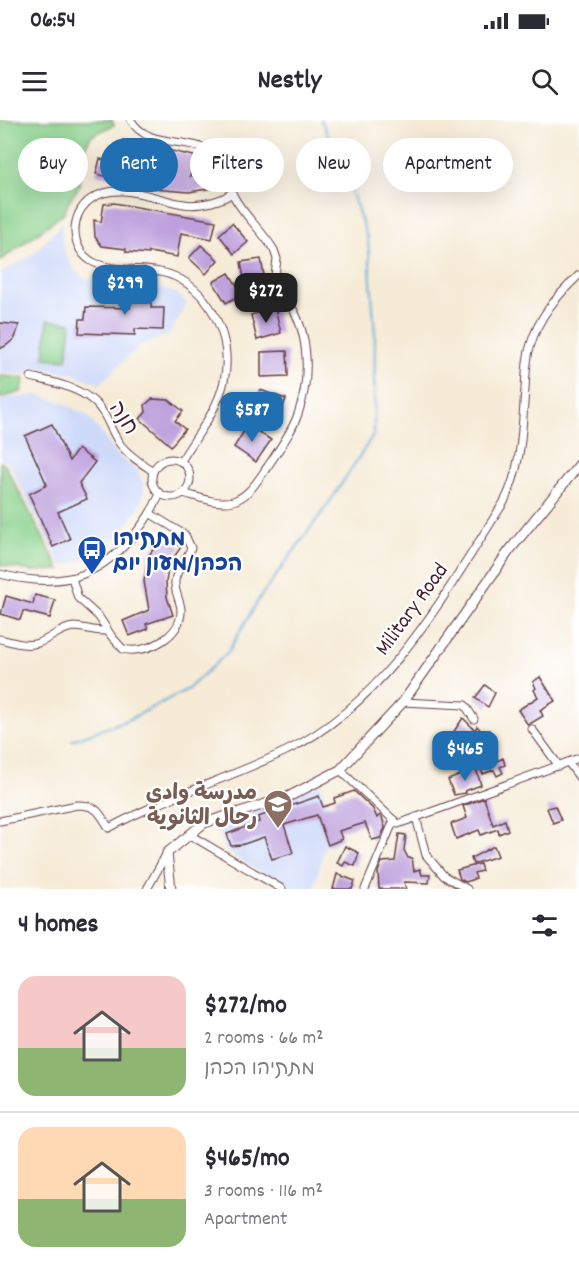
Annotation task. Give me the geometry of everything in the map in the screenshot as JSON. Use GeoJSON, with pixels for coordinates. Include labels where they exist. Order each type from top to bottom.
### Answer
{"type":"FeatureCollection","features":[{"type":"Feature","properties":{"kind":"street"},"geometry":{"type":"LineString","coordinates":[[131,120],[141,130],[152,136],[199,147],[219,157],[232,193],[239,205],[269,241],[277,259],[274,284],[292,307],[303,334],[306,365],[303,398],[298,414],[280,448],[258,480],[242,497],[228,502],[183,493]]}},
{"type":"Feature","properties":{"kind":"street"},"geometry":{"type":"LineString","coordinates":[[181,461],[213,410],[224,382],[224,339],[219,324],[205,299],[184,281],[174,276],[160,272],[107,267],[89,260],[78,246],[75,222],[90,199],[108,192],[119,191],[187,205],[220,200],[232,193]]}},
{"type":"Feature","properties":{"kind":"street","name":"Military Road"},"geometry":{"type":"LineString","coordinates":[[0,821],[77,805],[88,805],[99,813],[109,828],[290,749],[342,715],[370,690],[418,633],[500,509],[513,484],[519,459],[530,347],[539,323],[551,303],[579,275]]}},
{"type":"Feature","properties":{"kind":"street","name":"חנה"},"geometry":{"type":"LineString","coordinates":[[31,377],[72,389],[94,401],[120,443],[135,459],[153,471]]}},
{"type":"Feature","properties":{"kind":"street"},"geometry":{"type":"LineString","coordinates":[[167,459],[181,461],[190,473],[190,483],[183,493],[176,497],[160,494],[152,484],[153,471],[161,461],[167,459]]}},
{"type":"Feature","properties":{"kind":"street"},"geometry":{"type":"LineString","coordinates":[[147,889],[167,853],[204,823],[288,797],[340,770],[403,702],[509,551],[579,465]]}},
{"type":"Feature","properties":{"kind":"street"},"geometry":{"type":"LineString","coordinates":[[0,574],[41,581],[72,578],[106,561],[121,549],[151,514],[160,494]]}},
{"type":"Feature","properties":{"kind":"street"},"geometry":{"type":"LineString","coordinates":[[72,578],[78,598],[99,617],[107,631],[123,649],[137,650],[170,635],[179,620],[181,610],[174,584],[176,575],[191,548],[189,540],[178,529],[151,514]]}},
{"type":"Feature","properties":{"kind":"street"},"geometry":{"type":"LineString","coordinates":[[0,639],[24,645],[38,643],[62,630],[74,627],[90,631],[107,631]]}},
{"type":"Feature","properties":{"kind":"street"},"geometry":{"type":"LineString","coordinates":[[403,702],[465,705],[474,719]]}},
{"type":"Feature","properties":{"kind":"street"},"geometry":{"type":"LineString","coordinates":[[532,729],[559,766]]}},
{"type":"Feature","properties":{"kind":"street"},"geometry":{"type":"LineString","coordinates":[[340,770],[398,824],[579,758]]}},
{"type":"Feature","properties":{"kind":"street"},"geometry":{"type":"LineString","coordinates":[[568,762],[579,777]]}},
{"type":"Feature","properties":{"kind":"street"},"geometry":{"type":"LineString","coordinates":[[416,817],[426,855],[444,876],[467,889]]}},
{"type":"Feature","properties":{"kind":"street"},"geometry":{"type":"LineString","coordinates":[[365,889],[394,820]]}},
{"type":"Feature","properties":{"kind":"street"},"geometry":{"type":"LineString","coordinates":[[190,834],[282,889]]}},
{"type":"Feature","properties":{"kind":"street"},"geometry":{"type":"LineString","coordinates":[[167,853],[171,889]]}},
{"type":"Feature","properties":{"kind":"shaded area"},"geometry":{"type":"Polygon","coordinates":[[[62,224],[62,242],[67,257],[82,277],[108,286],[162,288],[176,293],[187,303],[169,335],[140,345],[100,384],[73,374],[31,367],[26,375],[0,373],[0,274],[32,255],[62,224]]]}},
{"type":"Feature","properties":{"kind":"shaded area"},"geometry":{"type":"Polygon","coordinates":[[[39,395],[64,403],[86,415],[117,455],[138,471],[144,486],[143,497],[137,510],[123,531],[94,555],[62,566],[9,464],[0,459],[0,400],[39,395]]]}},
{"type":"Feature","properties":{"kind":"shaded area","name":"مدرسة وادي رحال الثانوية"},"geometry":{"type":"Polygon","coordinates":[[[320,784],[342,839],[325,846],[314,889],[286,889],[225,850],[215,820],[320,784]]]}},
{"type":"Feature","properties":{"kind":"green space"},"geometry":{"type":"Polygon","coordinates":[[[0,120],[112,120],[114,125],[91,136],[88,142],[88,138],[18,138],[18,192],[75,192],[64,213],[0,261],[0,120]]]}},
{"type":"Feature","properties":{"kind":"green space"},"geometry":{"type":"Polygon","coordinates":[[[48,320],[71,323],[67,360],[44,358],[48,320]]]}},
{"type":"Feature","properties":{"kind":"green space"},"geometry":{"type":"Polygon","coordinates":[[[0,376],[25,378],[21,392],[0,398],[0,376]]]}},
{"type":"Feature","properties":{"kind":"green space"},"geometry":{"type":"Polygon","coordinates":[[[0,462],[5,465],[60,570],[30,571],[0,565],[0,462]]]}},
{"type":"Feature","properties":{"kind":"building"},"geometry":{"type":"Polygon","coordinates":[[[178,152],[190,155],[189,192],[178,191],[178,152]]]}},
{"type":"Feature","properties":{"kind":"building"},"geometry":{"type":"Polygon","coordinates":[[[100,159],[100,175],[96,174],[100,159]]]}},
{"type":"Feature","properties":{"kind":"building"},"geometry":{"type":"Polygon","coordinates":[[[114,203],[216,221],[212,239],[181,233],[177,257],[149,252],[149,254],[126,252],[126,249],[102,246],[95,237],[94,220],[101,222],[104,204],[114,203]]]}},
{"type":"Feature","properties":{"kind":"building"},"geometry":{"type":"Polygon","coordinates":[[[232,223],[248,242],[234,254],[219,235],[232,223]]]}},
{"type":"Feature","properties":{"kind":"building"},"geometry":{"type":"Polygon","coordinates":[[[201,245],[218,260],[206,274],[189,258],[201,245]]]}},
{"type":"Feature","properties":{"kind":"building"},"geometry":{"type":"Polygon","coordinates":[[[261,259],[266,287],[246,291],[241,262],[261,259]]]}},
{"type":"Feature","properties":{"kind":"building"},"geometry":{"type":"Polygon","coordinates":[[[229,273],[242,294],[226,303],[213,282],[229,273]]]}},
{"type":"Feature","properties":{"kind":"building"},"geometry":{"type":"Polygon","coordinates":[[[131,287],[152,288],[151,308],[164,308],[163,330],[135,329],[135,335],[79,333],[80,319],[85,319],[86,307],[130,308],[131,287]]]}},
{"type":"Feature","properties":{"kind":"building"},"geometry":{"type":"Polygon","coordinates":[[[275,308],[281,333],[257,340],[251,315],[275,308]]]}},
{"type":"Feature","properties":{"kind":"building"},"geometry":{"type":"Polygon","coordinates":[[[0,323],[19,325],[15,338],[0,349],[0,323]]]}},
{"type":"Feature","properties":{"kind":"building"},"geometry":{"type":"Polygon","coordinates":[[[287,351],[288,376],[261,377],[261,352],[287,351]]]}},
{"type":"Feature","properties":{"kind":"building"},"geometry":{"type":"Polygon","coordinates":[[[260,390],[286,399],[277,423],[251,414],[260,390]]]}},
{"type":"Feature","properties":{"kind":"building"},"geometry":{"type":"Polygon","coordinates":[[[152,399],[169,400],[183,411],[175,421],[185,429],[171,446],[140,419],[146,412],[145,405],[152,399]]]}},
{"type":"Feature","properties":{"kind":"building"},"geometry":{"type":"Polygon","coordinates":[[[52,424],[69,461],[78,449],[95,462],[79,483],[87,499],[58,512],[70,539],[53,547],[29,494],[47,485],[25,436],[52,424]]]}},
{"type":"Feature","properties":{"kind":"building"},"geometry":{"type":"Polygon","coordinates":[[[248,425],[271,440],[256,462],[234,447],[248,425]]]}},
{"type":"Feature","properties":{"kind":"building"},"geometry":{"type":"Polygon","coordinates":[[[164,535],[181,547],[169,564],[166,582],[167,597],[173,615],[146,624],[148,629],[129,636],[123,621],[149,610],[144,581],[149,555],[164,535]]]}},
{"type":"Feature","properties":{"kind":"building"},"geometry":{"type":"Polygon","coordinates":[[[35,595],[55,600],[50,618],[23,611],[20,620],[1,614],[6,596],[33,604],[35,595]]]}},
{"type":"Feature","properties":{"kind":"building"},"geometry":{"type":"Polygon","coordinates":[[[540,677],[555,701],[540,710],[543,716],[528,725],[518,710],[538,697],[533,682],[540,677]]]}},
{"type":"Feature","properties":{"kind":"building"},"geometry":{"type":"Polygon","coordinates":[[[485,685],[495,693],[488,707],[475,698],[485,685]]]}},
{"type":"Feature","properties":{"kind":"building"},"geometry":{"type":"Polygon","coordinates":[[[463,718],[475,730],[477,726],[484,734],[489,730],[492,737],[482,745],[487,756],[476,764],[470,755],[474,753],[462,740],[457,746],[448,740],[463,718]]]}},
{"type":"Feature","properties":{"kind":"building"},"geometry":{"type":"Polygon","coordinates":[[[494,753],[497,761],[503,758],[505,765],[500,767],[503,773],[497,776],[494,770],[483,774],[481,770],[492,764],[489,755],[494,753]]]}},
{"type":"Feature","properties":{"kind":"building"},"geometry":{"type":"Polygon","coordinates":[[[476,769],[481,785],[465,791],[466,793],[454,795],[448,780],[476,769]]]}},
{"type":"Feature","properties":{"kind":"building"},"geometry":{"type":"Polygon","coordinates":[[[354,791],[373,809],[377,818],[380,815],[382,817],[385,828],[380,838],[372,840],[365,823],[339,831],[342,839],[328,845],[317,815],[284,825],[293,853],[272,859],[264,837],[231,846],[227,834],[259,822],[258,817],[319,796],[323,807],[335,803],[334,798],[354,791]]]}},
{"type":"Feature","properties":{"kind":"building"},"geometry":{"type":"Polygon","coordinates":[[[484,798],[493,825],[505,820],[508,830],[499,834],[498,829],[481,835],[479,830],[456,839],[451,824],[467,818],[463,806],[484,798]]]}},
{"type":"Feature","properties":{"kind":"building"},"geometry":{"type":"Polygon","coordinates":[[[555,806],[561,820],[553,823],[547,808],[555,806]]]}},
{"type":"Feature","properties":{"kind":"building"},"geometry":{"type":"Polygon","coordinates":[[[399,834],[406,835],[404,850],[408,858],[412,858],[414,871],[420,869],[422,875],[430,875],[429,883],[404,882],[406,889],[379,889],[378,872],[382,862],[395,861],[399,834]]]}},
{"type":"Feature","properties":{"kind":"building"},"geometry":{"type":"Polygon","coordinates":[[[345,846],[359,853],[355,866],[345,862],[343,866],[337,863],[345,846]]]}},
{"type":"Feature","properties":{"kind":"building"},"geometry":{"type":"Polygon","coordinates":[[[494,846],[498,856],[473,864],[471,858],[494,846]]]}},
{"type":"Feature","properties":{"kind":"building"},"geometry":{"type":"Polygon","coordinates":[[[480,864],[482,871],[474,873],[476,878],[466,882],[460,879],[457,870],[480,864]]]}},
{"type":"Feature","properties":{"kind":"building"},"geometry":{"type":"Polygon","coordinates":[[[337,874],[355,881],[352,889],[333,889],[337,874]]]}},
{"type":"Feature","properties":{"kind":"waterway"},"geometry":{"type":"LineString","coordinates":[[72,740],[130,719],[188,689],[228,652],[261,596],[331,500],[374,434],[375,335],[368,240],[344,170],[321,120]]}},
{"type":"Feature","properties":{"kind":"place","name":"מתתיהו הכהן/מעון יום"},"geometry":{"type":"Point","coordinates":[92,576]}},
{"type":"Feature","properties":{"kind":"place","name":"مدرسة وادي رحال الثانوية"},"geometry":{"type":"Point","coordinates":[278,830]}}]}
